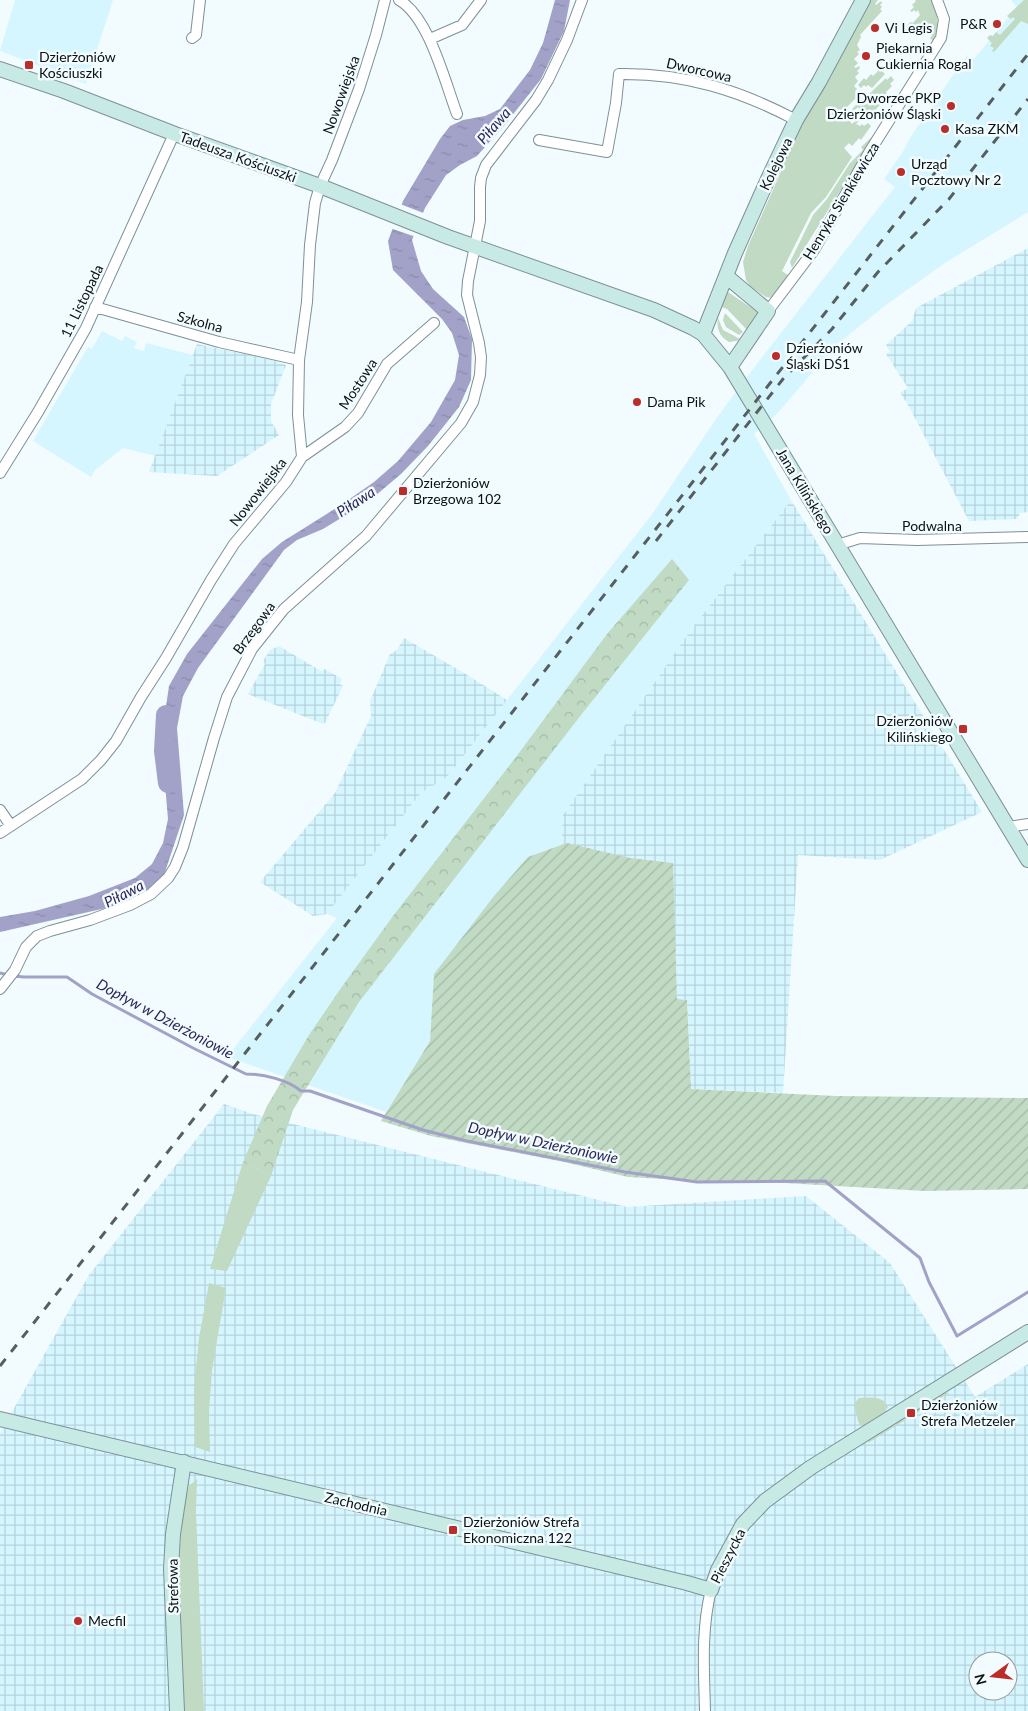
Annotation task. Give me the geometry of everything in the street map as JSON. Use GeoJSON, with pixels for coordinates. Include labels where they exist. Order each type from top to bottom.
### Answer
{"type":"FeatureCollection","features":[{"type":"Feature","properties":{"kind":"street"},"geometry":{"type":"LineString","coordinates":[[192,38],[196,35],[200,0]]}},
{"type":"Feature","properties":{"kind":"street","name":"Nowowiejska"},"geometry":{"type":"LineString","coordinates":[[0,833],[82,779],[101,760],[116,741],[234,544],[286,482],[302,457],[298,415],[299,360],[307,302],[315,203],[359,89],[385,0]]}},
{"type":"Feature","properties":{"kind":"street"},"geometry":{"type":"LineString","coordinates":[[399,0],[410,8],[430,39],[457,114]]}},
{"type":"Feature","properties":{"kind":"street"},"geometry":{"type":"LineString","coordinates":[[430,39],[462,24],[481,0]]}},
{"type":"Feature","properties":{"kind":"street","name":"Brzegowa"},"geometry":{"type":"LineString","coordinates":[[0,989],[13,973],[26,948],[37,936],[90,920],[130,905],[151,894],[168,878],[175,867],[183,847],[227,697],[252,649],[284,609],[366,536],[461,423],[473,402],[480,375],[481,357],[479,343],[467,295],[480,220],[480,186],[486,165],[536,100],[548,80],[568,40],[582,0]]}},
{"type":"Feature","properties":{"kind":"street","name":"Kolejowa"},"geometry":{"type":"LineString","coordinates":[[703,334],[764,186],[796,120],[823,75],[863,0]]}},
{"type":"Feature","properties":{"kind":"street","name":"Henryka Sienkiewicza"},"geometry":{"type":"LineString","coordinates":[[730,367],[768,311],[814,250],[870,151],[941,38],[944,19],[937,0]]}},
{"type":"Feature","properties":{"kind":"street","name":"Tadeusza Kościuszki"},"geometry":{"type":"LineString","coordinates":[[0,69],[320,186],[476,247]]}},
{"type":"Feature","properties":{"kind":"street","name":"Dworcowa"},"geometry":{"type":"LineString","coordinates":[[539,140],[607,152],[619,74],[647,74],[713,85],[768,106],[796,120]]}},
{"type":"Feature","properties":{"kind":"street","name":"11 Listopada"},"geometry":{"type":"LineString","coordinates":[[0,473],[38,412],[86,328],[174,134]]}},
{"type":"Feature","properties":{"kind":"street","name":"Jana Kilińskiego"},"geometry":{"type":"LineString","coordinates":[[476,247],[654,310],[703,334],[730,367],[1028,860]]}},
{"type":"Feature","properties":{"kind":"street"},"geometry":{"type":"LineString","coordinates":[[726,276],[768,311]]}},
{"type":"Feature","properties":{"kind":"street","name":"Szkolna"},"geometry":{"type":"LineString","coordinates":[[95,307],[219,342],[299,360]]}},
{"type":"Feature","properties":{"kind":"street","name":"Mostowa"},"geometry":{"type":"LineString","coordinates":[[302,457],[345,427],[358,413],[387,364],[434,323]]}},
{"type":"Feature","properties":{"kind":"street","name":"Podwalna"},"geometry":{"type":"LineString","coordinates":[[837,546],[860,538],[917,540],[1028,537]]}},
{"type":"Feature","properties":{"kind":"street"},"geometry":{"type":"LineString","coordinates":[[0,810],[11,826]]}},
{"type":"Feature","properties":{"kind":"street"},"geometry":{"type":"LineString","coordinates":[[1008,826],[1028,824]]}},
{"type":"Feature","properties":{"kind":"street","name":"Pieszycka"},"geometry":{"type":"LineString","coordinates":[[705,1711],[704,1625],[711,1590],[718,1570],[743,1524],[779,1490],[841,1448],[1028,1332]]}},
{"type":"Feature","properties":{"kind":"street","name":"Zachodnia"},"geometry":{"type":"LineString","coordinates":[[0,1419],[688,1582],[711,1590]]}},
{"type":"Feature","properties":{"kind":"street","name":"Strefowa"},"geometry":{"type":"LineString","coordinates":[[177,1711],[171,1569],[173,1534],[184,1462]]}},
{"type":"Feature","properties":{"kind":"shaded area"},"geometry":{"type":"Polygon","coordinates":[[[15,0],[113,0],[86,84],[0,51],[15,0]]]}},
{"type":"Feature","properties":{"kind":"shaded area"},"geometry":{"type":"Polygon","coordinates":[[[1011,0],[1028,0],[1028,212],[945,263],[886,305],[835,346],[777,414],[754,434],[791,500],[690,631],[563,815],[561,855],[434,974],[430,1041],[386,1112],[227,1057],[337,918],[327,914],[421,793],[447,777],[653,513],[718,416],[895,187],[884,179],[967,55],[973,60],[1017,7],[1011,0]]]}},
{"type":"Feature","properties":{"kind":"shaded area"},"geometry":{"type":"Polygon","coordinates":[[[1028,248],[1028,512],[1020,513],[1017,519],[969,521],[900,393],[908,388],[886,354],[890,352],[886,345],[912,321],[916,308],[1028,248]]]}},
{"type":"Feature","properties":{"kind":"shaded area"},"geometry":{"type":"Polygon","coordinates":[[[102,331],[122,341],[125,336],[137,342],[134,348],[144,351],[146,343],[193,355],[155,456],[123,448],[95,470],[91,477],[33,441],[88,347],[92,349],[102,331]]]}},
{"type":"Feature","properties":{"kind":"shaded area"},"geometry":{"type":"Polygon","coordinates":[[[197,344],[272,360],[286,365],[271,404],[271,421],[279,435],[217,476],[149,472],[197,344]]]}},
{"type":"Feature","properties":{"kind":"shaded area"},"geometry":{"type":"Polygon","coordinates":[[[791,500],[982,812],[880,860],[798,855],[783,1093],[691,1089],[687,1000],[677,999],[672,863],[561,855],[563,815],[690,631],[791,500]]]}},
{"type":"Feature","properties":{"kind":"shaded area"},"geometry":{"type":"Polygon","coordinates":[[[404,638],[507,700],[447,777],[421,793],[327,914],[313,916],[260,882],[335,793],[371,716],[370,701],[390,654],[397,650],[404,638]]]}},
{"type":"Feature","properties":{"kind":"shaded area"},"geometry":{"type":"Polygon","coordinates":[[[279,646],[321,671],[325,669],[342,679],[340,684],[343,686],[325,723],[323,724],[248,694],[265,664],[263,661],[270,650],[279,646]]]}},
{"type":"Feature","properties":{"kind":"shaded area"},"geometry":{"type":"Polygon","coordinates":[[[224,1104],[253,1114],[627,1207],[806,1196],[890,1263],[975,1397],[1028,1364],[1028,1711],[0,1711],[0,1433],[89,1275],[224,1104]]]}},
{"type":"Feature","properties":{"kind":"green space"},"geometry":{"type":"Polygon","coordinates":[[[868,0],[878,0],[876,5],[881,1],[880,5],[882,7],[880,9],[882,11],[860,35],[861,37],[857,45],[860,50],[857,52],[859,54],[854,59],[858,63],[854,67],[859,66],[860,68],[857,71],[859,73],[855,77],[858,81],[854,86],[857,89],[855,91],[859,95],[843,111],[847,118],[851,114],[852,116],[849,120],[852,124],[857,119],[859,121],[856,124],[860,126],[868,123],[871,126],[861,140],[859,138],[852,146],[849,143],[844,148],[852,157],[826,197],[811,213],[782,271],[788,275],[773,298],[766,297],[750,286],[746,280],[743,262],[748,246],[794,139],[868,0]]]}},
{"type":"Feature","properties":{"kind":"green space"},"geometry":{"type":"Polygon","coordinates":[[[915,0],[931,0],[934,5],[937,20],[933,41],[930,38],[932,36],[928,32],[924,36],[922,35],[926,31],[922,28],[923,23],[919,27],[917,25],[911,32],[905,27],[911,22],[913,23],[920,15],[918,10],[916,12],[914,10],[910,11],[914,7],[912,5],[915,0]]]}},
{"type":"Feature","properties":{"kind":"green space"},"geometry":{"type":"Polygon","coordinates":[[[1024,0],[1028,0],[1028,24],[1021,21],[994,52],[992,51],[994,48],[990,46],[992,43],[987,38],[990,35],[993,36],[996,32],[1000,35],[1015,19],[1007,16],[1024,0]]]}},
{"type":"Feature","properties":{"kind":"green space"},"geometry":{"type":"Polygon","coordinates":[[[884,65],[886,66],[882,71],[885,74],[872,88],[864,85],[861,88],[858,85],[864,78],[866,80],[871,74],[873,76],[884,65]]]}},
{"type":"Feature","properties":{"kind":"green space"},"geometry":{"type":"Polygon","coordinates":[[[891,76],[894,80],[890,84],[892,86],[876,109],[878,111],[872,117],[870,112],[865,117],[863,112],[861,114],[858,111],[858,107],[854,111],[852,109],[886,78],[887,80],[891,76]]]}},
{"type":"Feature","properties":{"kind":"green space"},"geometry":{"type":"Polygon","coordinates":[[[877,132],[792,268],[790,262],[813,215],[827,199],[850,163],[863,150],[861,147],[877,132]]]}},
{"type":"Feature","properties":{"kind":"green space"},"geometry":{"type":"Polygon","coordinates":[[[728,292],[759,313],[749,332],[727,309],[722,307],[728,292]]]}},
{"type":"Feature","properties":{"kind":"green space"},"geometry":{"type":"Polygon","coordinates":[[[725,313],[743,332],[739,335],[726,327],[723,320],[725,313]]]}},
{"type":"Feature","properties":{"kind":"green space"},"geometry":{"type":"Polygon","coordinates":[[[718,318],[723,330],[742,340],[729,342],[723,338],[718,329],[718,318]]]}},
{"type":"Feature","properties":{"kind":"green space"},"geometry":{"type":"Polygon","coordinates":[[[672,559],[689,580],[581,715],[359,1002],[293,1110],[271,1176],[243,1162],[267,1106],[309,1035],[341,988],[393,916],[519,753],[607,634],[672,559]]]}},
{"type":"Feature","properties":{"kind":"green space"},"geometry":{"type":"Polygon","coordinates":[[[567,843],[630,858],[673,863],[677,999],[687,1000],[691,1089],[836,1096],[1028,1098],[1028,1189],[925,1191],[628,1177],[564,1162],[431,1136],[381,1121],[430,1041],[434,974],[494,896],[528,857],[567,843]]]}},
{"type":"Feature","properties":{"kind":"green space"},"geometry":{"type":"Polygon","coordinates":[[[243,1162],[271,1176],[227,1271],[210,1269],[243,1162]]]}},
{"type":"Feature","properties":{"kind":"green space"},"geometry":{"type":"Polygon","coordinates":[[[209,1283],[226,1288],[212,1370],[209,1412],[210,1452],[195,1447],[194,1389],[199,1338],[209,1283]]]}},
{"type":"Feature","properties":{"kind":"green space"},"geometry":{"type":"Polygon","coordinates":[[[943,1392],[949,1393],[868,1443],[869,1437],[943,1392]]]}},
{"type":"Feature","properties":{"kind":"green space"},"geometry":{"type":"Polygon","coordinates":[[[859,1398],[880,1399],[888,1407],[883,1413],[864,1425],[860,1425],[854,1404],[859,1398]]]}},
{"type":"Feature","properties":{"kind":"green space"},"geometry":{"type":"Polygon","coordinates":[[[197,1479],[196,1512],[204,1711],[184,1711],[179,1574],[182,1511],[189,1486],[197,1479]]]}},
{"type":"Feature","properties":{"kind":"water"},"geometry":{"type":"Polygon","coordinates":[[[555,0],[570,0],[564,31],[541,79],[477,156],[446,175],[425,208],[412,240],[421,271],[433,289],[464,317],[472,339],[471,380],[459,407],[428,446],[401,474],[369,501],[323,529],[297,540],[284,550],[198,668],[183,696],[177,728],[184,815],[164,875],[146,891],[115,906],[0,932],[0,917],[35,911],[89,896],[135,878],[152,864],[163,843],[168,819],[164,772],[164,720],[169,686],[187,654],[262,559],[282,542],[374,482],[398,461],[431,422],[455,380],[459,355],[452,333],[442,319],[393,270],[388,241],[403,201],[440,139],[450,126],[463,120],[485,116],[500,109],[530,70],[543,43],[555,0]]]}},
{"type":"Feature","properties":{"kind":"pier"},"geometry":{"type":"Polygon","coordinates":[[[400,204],[426,214],[416,237],[390,228],[400,204]]]}},
{"type":"Feature","properties":{"kind":"waterway","name":"Piława"},"geometry":{"type":"LineString","coordinates":[[166,715],[164,751],[168,783]]}},
{"type":"Feature","properties":{"kind":"waterway","name":"Dopływ w Dzierżoniowie"},"geometry":{"type":"LineString","coordinates":[[0,973],[8,975]]}},
{"type":"Feature","properties":{"kind":"waterway","name":"Dopływ w Dzierżoniowie"},"geometry":{"type":"LineString","coordinates":[[14,976],[67,977],[92,994],[246,1074],[275,1078],[301,1091],[310,1091],[423,1130],[467,1141],[625,1172],[697,1182],[825,1181],[920,1258],[929,1282],[957,1336],[1028,1292]]}},
{"type":"Feature","properties":{"kind":"railway"},"geometry":{"type":"LineString","coordinates":[[0,1366],[1028,54]]}},
{"type":"Feature","properties":{"kind":"railway"},"geometry":{"type":"LineString","coordinates":[[656,541],[783,379],[832,329],[878,272],[949,199],[1028,99]]}},
{"type":"Feature","properties":{"kind":"place","name":"P&R"},"geometry":{"type":"Point","coordinates":[997,24]}},
{"type":"Feature","properties":{"kind":"place","name":"Vi Legis"},"geometry":{"type":"Point","coordinates":[875,28]}},
{"type":"Feature","properties":{"kind":"place","name":"Piekarnia Cukiernia Rogal"},"geometry":{"type":"Point","coordinates":[866,56]}},
{"type":"Feature","properties":{"kind":"place","name":"Dzierżoniów Kościuszki"},"geometry":{"type":"Point","coordinates":[29,65]}},
{"type":"Feature","properties":{"kind":"place","name":"Dworzec PKP Dzierżoniów Śląski"},"geometry":{"type":"Point","coordinates":[951,106]}},
{"type":"Feature","properties":{"kind":"place","name":"Kasa ZKM"},"geometry":{"type":"Point","coordinates":[945,129]}},
{"type":"Feature","properties":{"kind":"place","name":"Urząd Pocztowy Nr 2"},"geometry":{"type":"Point","coordinates":[901,172]}},
{"type":"Feature","properties":{"kind":"place","name":"Dzierżoniów Śląski DŚ1"},"geometry":{"type":"Point","coordinates":[776,356]}},
{"type":"Feature","properties":{"kind":"place","name":"Dama Pik"},"geometry":{"type":"Point","coordinates":[637,402]}},
{"type":"Feature","properties":{"kind":"place","name":"Dzierżoniów Brzegowa 102"},"geometry":{"type":"Point","coordinates":[403,491]}},
{"type":"Feature","properties":{"kind":"place","name":"Dzierżoniów Kilińskiego"},"geometry":{"type":"Point","coordinates":[963,729]}},
{"type":"Feature","properties":{"kind":"place","name":"Dzierżoniów Strefa Metzeler"},"geometry":{"type":"Point","coordinates":[911,1413]}},
{"type":"Feature","properties":{"kind":"place","name":"Dzierżoniów Strefa Ekonomiczna 122"},"geometry":{"type":"Point","coordinates":[453,1530]}},
{"type":"Feature","properties":{"kind":"place","name":"Mecfil"},"geometry":{"type":"Point","coordinates":[78,1621]}}]}
